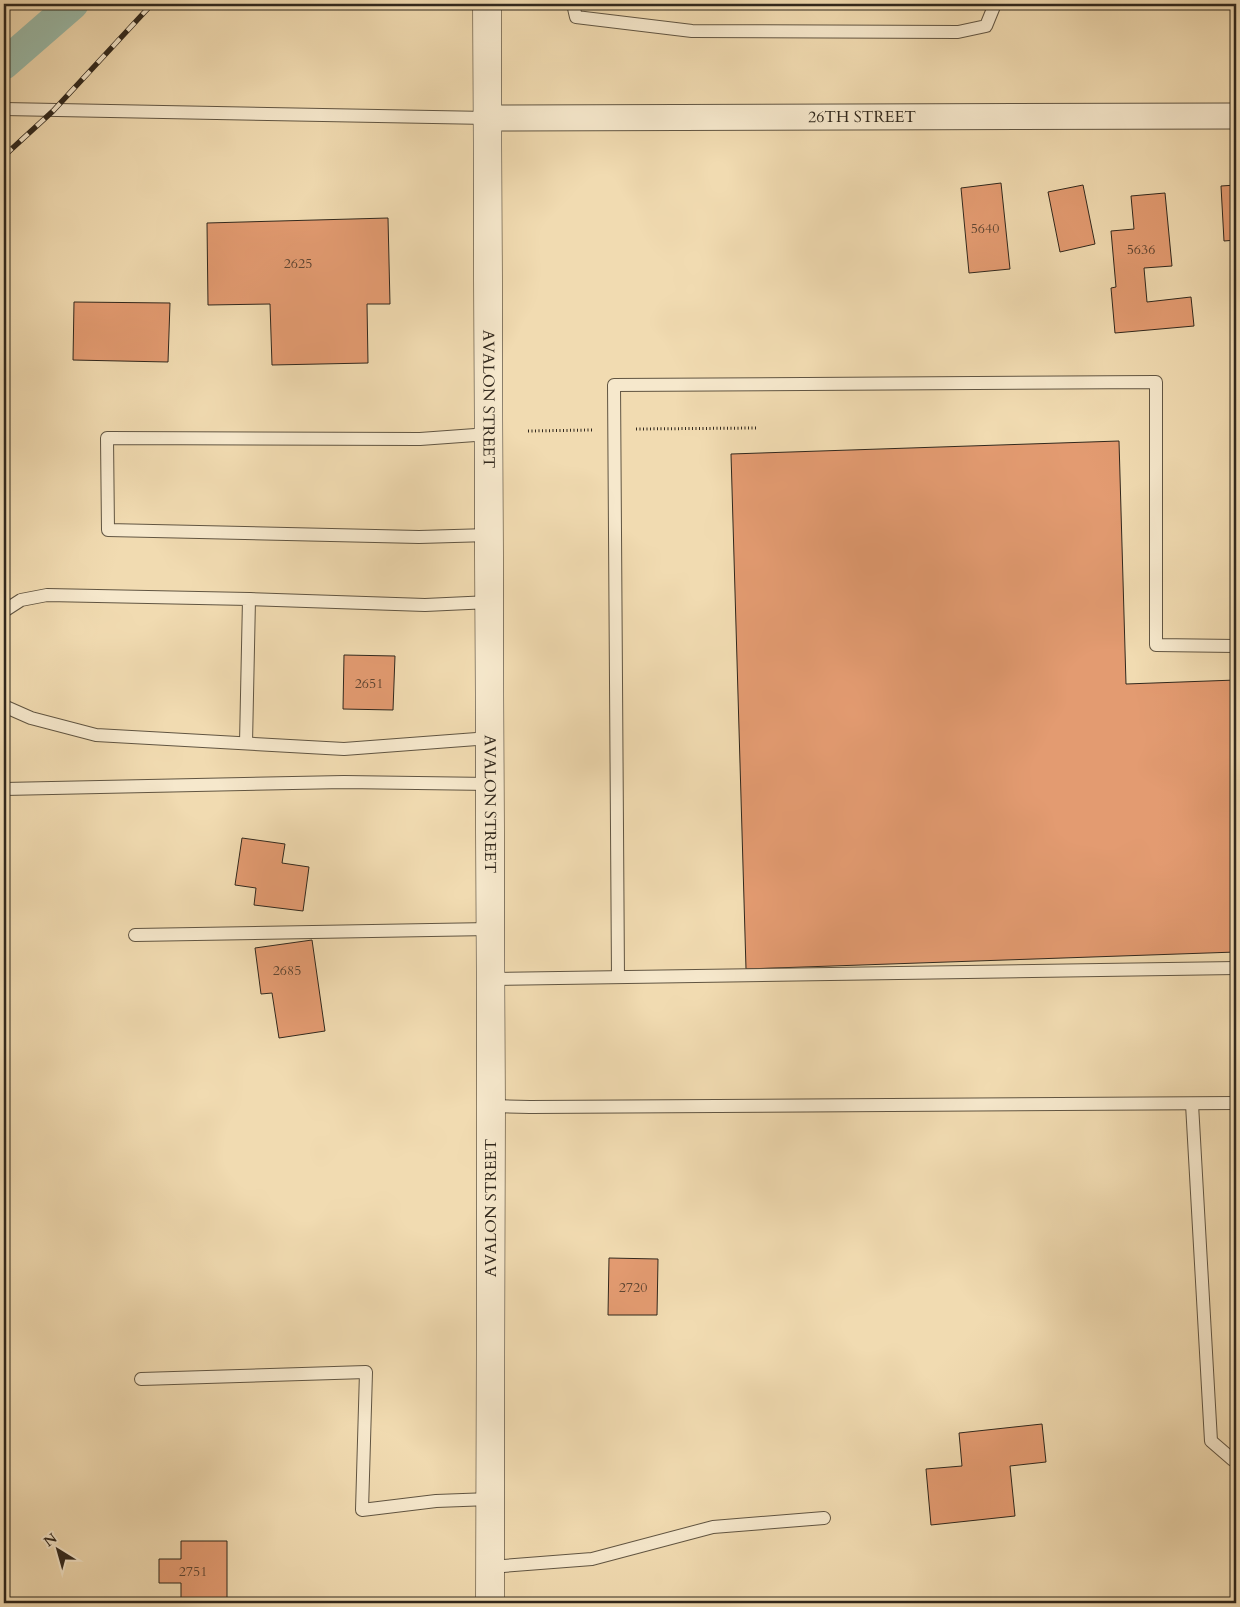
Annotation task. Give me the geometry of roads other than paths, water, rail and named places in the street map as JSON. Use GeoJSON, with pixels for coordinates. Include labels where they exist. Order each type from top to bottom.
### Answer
{"type":"FeatureCollection","features":[{"type":"Feature","properties":{"kind":"street","name":"AVALON STREET"},"geometry":{"type":"LineString","coordinates":[[487,4],[491,1106],[490,1603]]}},
{"type":"Feature","properties":{"kind":"street","name":"26TH STREET"},"geometry":{"type":"LineString","coordinates":[[488,118],[1236,116]]}},
{"type":"Feature","properties":{"kind":"lane"},"geometry":{"type":"LineString","coordinates":[[573,4],[576,16],[692,31],[958,32],[986,26],[995,4]]}},
{"type":"Feature","properties":{"kind":"lane"},"geometry":{"type":"LineString","coordinates":[[4,110],[488,118]]}},
{"type":"Feature","properties":{"kind":"lane"},"geometry":{"type":"LineString","coordinates":[[618,977],[614,385],[1156,382],[1156,645],[1236,646]]}},
{"type":"Feature","properties":{"kind":"lane"},"geometry":{"type":"LineString","coordinates":[[489,434],[420,439],[107,438],[108,530],[418,537],[489,535]]}},
{"type":"Feature","properties":{"kind":"lane"},"geometry":{"type":"LineString","coordinates":[[4,611],[21,600],[47,595],[425,605],[490,602]]}},
{"type":"Feature","properties":{"kind":"lane"},"geometry":{"type":"LineString","coordinates":[[246,743],[249,599]]}},
{"type":"Feature","properties":{"kind":"lane"},"geometry":{"type":"LineString","coordinates":[[4,704],[6,707],[31,718],[96,734],[344,749],[490,738]]}},
{"type":"Feature","properties":{"kind":"lane"},"geometry":{"type":"LineString","coordinates":[[4,789],[344,782],[490,784]]}},
{"type":"Feature","properties":{"kind":"lane"},"geometry":{"type":"LineString","coordinates":[[135,935],[490,929]]}},
{"type":"Feature","properties":{"kind":"lane"},"geometry":{"type":"LineString","coordinates":[[490,979],[1236,968]]}},
{"type":"Feature","properties":{"kind":"lane"},"geometry":{"type":"LineString","coordinates":[[491,1106],[1236,1103]]}},
{"type":"Feature","properties":{"kind":"lane"},"geometry":{"type":"LineString","coordinates":[[1192,1104],[1211,1441],[1233,1460],[1236,1460]]}},
{"type":"Feature","properties":{"kind":"lane"},"geometry":{"type":"LineString","coordinates":[[141,1379],[366,1372],[362,1510],[436,1501],[490,1499]]}},
{"type":"Feature","properties":{"kind":"lane"},"geometry":{"type":"LineString","coordinates":[[490,1567],[592,1559],[713,1526],[824,1518]]}},
{"type":"Feature","properties":{"kind":"waterway"},"geometry":{"type":"LineString","coordinates":[[4,64],[73,4]]}},
{"type":"Feature","properties":{"kind":"railway"},"geometry":{"type":"LineString","coordinates":[[4,156],[53,111],[152,4]]}}]}
